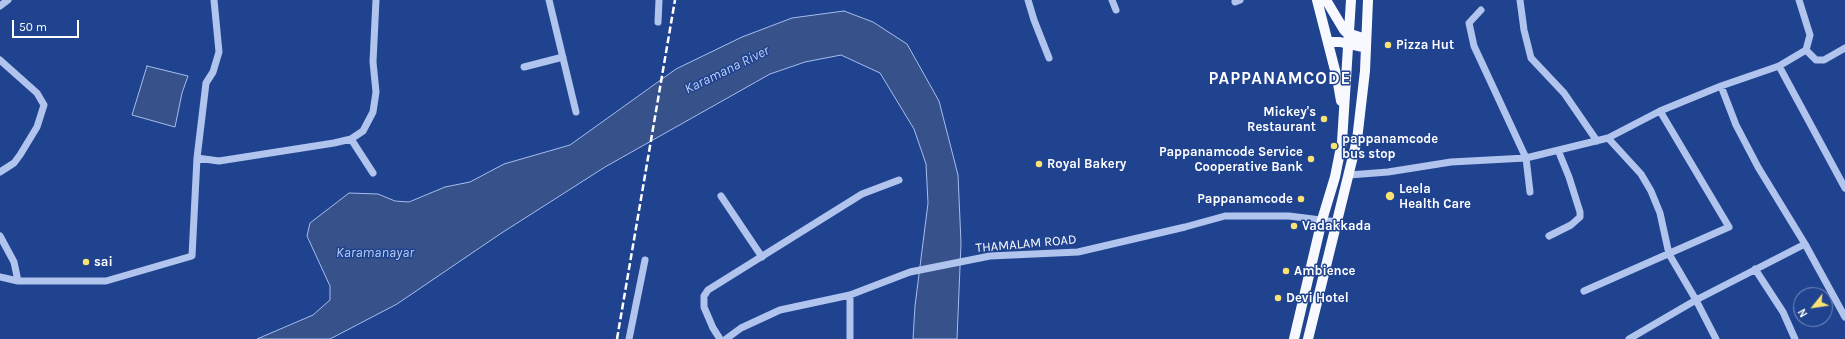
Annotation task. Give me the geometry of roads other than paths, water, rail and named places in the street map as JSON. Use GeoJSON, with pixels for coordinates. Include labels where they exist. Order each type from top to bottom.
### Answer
{"type":"FeatureCollection","features":[{"type":"Feature","properties":{"kind":"main road"},"geometry":{"type":"LineString","coordinates":[[1317,0],[1329,42],[1344,121]]}},
{"type":"Feature","properties":{"kind":"main road"},"geometry":{"type":"LineString","coordinates":[[1326,0],[1349,39]]}},
{"type":"Feature","properties":{"kind":"main road"},"geometry":{"type":"LineString","coordinates":[[1294,339],[1322,220],[1335,177],[1344,121],[1351,0]]}},
{"type":"Feature","properties":{"kind":"main road"},"geometry":{"type":"LineString","coordinates":[[1308,339],[1357,140],[1365,71],[1368,0]]}},
{"type":"Feature","properties":{"kind":"main road"},"geometry":{"type":"LineString","coordinates":[[1329,42],[1349,39],[1366,44]]}},
{"type":"Feature","properties":{"kind":"street"},"geometry":{"type":"LineString","coordinates":[[0,6],[8,0]]}},
{"type":"Feature","properties":{"kind":"street"},"geometry":{"type":"LineString","coordinates":[[0,277],[18,281],[106,281],[192,256],[196,158],[206,83],[213,72],[219,52],[214,0]]}},
{"type":"Feature","properties":{"kind":"street"},"geometry":{"type":"LineString","coordinates":[[196,158],[219,161],[334,144],[351,139],[363,131],[373,112],[376,92],[373,62],[376,0]]}},
{"type":"Feature","properties":{"kind":"street"},"geometry":{"type":"LineString","coordinates":[[549,0],[576,112]]}},
{"type":"Feature","properties":{"kind":"street"},"geometry":{"type":"LineString","coordinates":[[658,22],[659,0]]}},
{"type":"Feature","properties":{"kind":"street"},"geometry":{"type":"LineString","coordinates":[[1028,0],[1049,58]]}},
{"type":"Feature","properties":{"kind":"street"},"geometry":{"type":"LineString","coordinates":[[1112,0],[1116,10]]}},
{"type":"Feature","properties":{"kind":"street"},"geometry":{"type":"LineString","coordinates":[[1520,0],[1524,30],[1532,58],[1564,93],[1597,141]]}},
{"type":"Feature","properties":{"kind":"street"},"geometry":{"type":"LineString","coordinates":[[1349,175],[1388,172],[1451,162],[1526,158],[1608,138],[1660,111],[1720,86],[1779,66],[1806,50],[1810,35],[1798,0]]}},
{"type":"Feature","properties":{"kind":"street"},"geometry":{"type":"LineString","coordinates":[[1481,10],[1470,23],[1474,46],[1526,158],[1530,192]]}},
{"type":"Feature","properties":{"kind":"street"},"geometry":{"type":"LineString","coordinates":[[1806,50],[1816,60],[1824,60],[1845,48]]}},
{"type":"Feature","properties":{"kind":"street"},"geometry":{"type":"LineString","coordinates":[[524,67],[563,57]]}},
{"type":"Feature","properties":{"kind":"street"},"geometry":{"type":"LineString","coordinates":[[0,60],[37,93],[44,105],[37,127],[20,155],[14,163],[0,172]]}},
{"type":"Feature","properties":{"kind":"street"},"geometry":{"type":"LineString","coordinates":[[1779,66],[1845,188]]}},
{"type":"Feature","properties":{"kind":"street"},"geometry":{"type":"LineString","coordinates":[[1720,86],[1736,125],[1758,167],[1805,244],[1845,318]]}},
{"type":"Feature","properties":{"kind":"street"},"geometry":{"type":"LineString","coordinates":[[1584,291],[1729,227],[1660,111]]}},
{"type":"Feature","properties":{"kind":"street"},"geometry":{"type":"LineString","coordinates":[[1608,138],[1641,174],[1651,191],[1660,213],[1669,254],[1696,300],[1716,339]]}},
{"type":"Feature","properties":{"kind":"street"},"geometry":{"type":"LineString","coordinates":[[351,139],[373,173]]}},
{"type":"Feature","properties":{"kind":"street"},"geometry":{"type":"LineString","coordinates":[[1549,236],[1571,224],[1580,217],[1580,212],[1569,176],[1558,150]]}},
{"type":"Feature","properties":{"kind":"street"},"geometry":{"type":"LineString","coordinates":[[720,339],[713,328],[704,307],[704,296],[708,290],[862,194],[899,180]]}},
{"type":"Feature","properties":{"kind":"street"},"geometry":{"type":"LineString","coordinates":[[721,196],[762,257]]}},
{"type":"Feature","properties":{"kind":"street","name":"THAMALAM ROAD"},"geometry":{"type":"LineString","coordinates":[[726,339],[741,328],[780,310],[850,295],[910,272],[990,256],[1078,252],[1225,216],[1289,216],[1337,222]]}},
{"type":"Feature","properties":{"kind":"street"},"geometry":{"type":"LineString","coordinates":[[0,236],[14,262],[18,281]]}},
{"type":"Feature","properties":{"kind":"street"},"geometry":{"type":"LineString","coordinates":[[1629,339],[1755,268],[1805,244]]}},
{"type":"Feature","properties":{"kind":"street"},"geometry":{"type":"LineString","coordinates":[[629,339],[646,260]]}},
{"type":"Feature","properties":{"kind":"street"},"geometry":{"type":"LineString","coordinates":[[1755,268],[1782,312],[1794,339]]}},
{"type":"Feature","properties":{"kind":"street"},"geometry":{"type":"LineString","coordinates":[[850,295],[850,339]]}},
{"type":"Feature","properties":{"kind":"water","name":"Karamanayar"},"geometry":{"type":"Polygon","coordinates":[[[844,11],[873,22],[907,44],[939,101],[958,175],[961,243],[957,339],[913,339],[915,306],[928,203],[926,164],[914,129],[880,73],[841,55],[805,62],[770,74],[605,167],[500,234],[397,304],[330,339],[257,339],[313,315],[330,300],[330,286],[307,236],[310,223],[349,193],[378,194],[395,201],[409,202],[445,187],[470,182],[504,164],[570,145],[676,69],[742,37],[792,18],[844,11]]]}},
{"type":"Feature","properties":{"kind":"water"},"geometry":{"type":"Polygon","coordinates":[[[147,66],[188,76],[182,93],[175,127],[132,115],[147,66]]]}},
{"type":"Feature","properties":{"kind":"railway"},"geometry":{"type":"LineString","coordinates":[[617,339],[675,0]]}},
{"type":"Feature","properties":{"kind":"place","name":"Pizza Hut"},"geometry":{"type":"Point","coordinates":[1388,45]}},
{"type":"Feature","properties":{"kind":"place","name":"Mickey's Restaurant"},"geometry":{"type":"Point","coordinates":[1324,119]}},
{"type":"Feature","properties":{"kind":"place","name":"pappanamcode bus stop"},"geometry":{"type":"Point","coordinates":[1334,146]}},
{"type":"Feature","properties":{"kind":"place","name":"Pappanamcode Service Cooperative Bank"},"geometry":{"type":"Point","coordinates":[1311,159]}},
{"type":"Feature","properties":{"kind":"place","name":"Royal Bakery"},"geometry":{"type":"Point","coordinates":[1039,164]}},
{"type":"Feature","properties":{"kind":"place","name":"Leela Health Care"},"geometry":{"type":"Point","coordinates":[1390,196]}},
{"type":"Feature","properties":{"kind":"place","name":"Pappanamcode"},"geometry":{"type":"Point","coordinates":[1301,199]}},
{"type":"Feature","properties":{"kind":"place","name":"Vadakkada"},"geometry":{"type":"Point","coordinates":[1294,226]}},
{"type":"Feature","properties":{"kind":"place","name":"sai"},"geometry":{"type":"Point","coordinates":[86,262]}},
{"type":"Feature","properties":{"kind":"place","name":"Ambience"},"geometry":{"type":"Point","coordinates":[1286,271]}},
{"type":"Feature","properties":{"kind":"place","name":"Devi Hotel"},"geometry":{"type":"Point","coordinates":[1278,298]}},
{"type":"Feature","properties":{"kind":"district","name":"PAPPANAMCODE"},"geometry":{"type":"Point","coordinates":[1280,79]}},
{"type":"Feature","properties":{"kind":"water label","name":"Karamana River"},"geometry":{"type":"Point","coordinates":[727,70]}}]}
